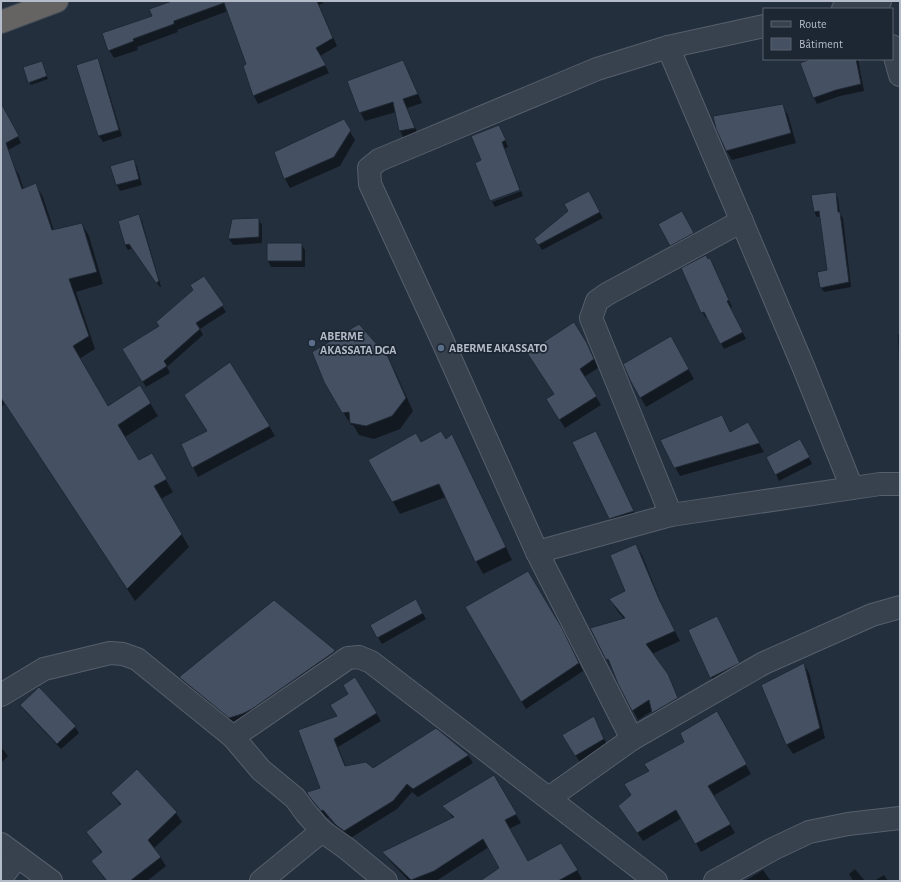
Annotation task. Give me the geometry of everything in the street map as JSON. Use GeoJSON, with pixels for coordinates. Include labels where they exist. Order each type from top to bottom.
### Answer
{"type":"FeatureCollection","features":[{"type":"Feature","properties":{"kind":"highway"},"geometry":{"type":"LineString","coordinates":[[1,22],[57,1]]}},
{"type":"Feature","properties":{"kind":"street"},"geometry":{"type":"LineString","coordinates":[[848,8],[879,1]]}},
{"type":"Feature","properties":{"kind":"street"},"geometry":{"type":"LineString","coordinates":[[632,739],[537,552],[370,184],[369,168],[379,160],[597,69],[668,47],[763,26]]}},
{"type":"Feature","properties":{"kind":"street"},"geometry":{"type":"LineString","coordinates":[[668,47],[742,221],[852,488]]}},
{"type":"Feature","properties":{"kind":"street"},"geometry":{"type":"LineString","coordinates":[[893,50],[900,75]]}},
{"type":"Feature","properties":{"kind":"street"},"geometry":{"type":"LineString","coordinates":[[671,515],[591,318],[597,301],[607,294],[742,221]]}},
{"type":"Feature","properties":{"kind":"street"},"geometry":{"type":"LineString","coordinates":[[537,552],[671,515],[852,488],[890,484],[900,470]]}},
{"type":"Feature","properties":{"kind":"street"},"geometry":{"type":"LineString","coordinates":[[549,798],[632,739],[764,663],[872,615],[900,607]]}},
{"type":"Feature","properties":{"kind":"street"},"geometry":{"type":"LineString","coordinates":[[1,695],[44,669],[110,653],[123,654],[137,659],[233,737],[261,770],[295,798],[322,831],[346,848],[386,881]]}},
{"type":"Feature","properties":{"kind":"street"},"geometry":{"type":"LineString","coordinates":[[233,737],[348,658],[359,658],[371,662],[656,881]]}},
{"type":"Feature","properties":{"kind":"street"},"geometry":{"type":"LineString","coordinates":[[715,881],[773,849],[809,832],[848,824],[900,818]]}},
{"type":"Feature","properties":{"kind":"street"},"geometry":{"type":"LineString","coordinates":[[261,881],[322,831]]}},
{"type":"Feature","properties":{"kind":"street"},"geometry":{"type":"LineString","coordinates":[[1,878],[9,850],[50,881]]}},
{"type":"Feature","properties":{"kind":"building"},"geometry":{"type":"Polygon","coordinates":[[[172,1],[317,1],[333,38],[316,48],[326,65],[253,96],[243,66],[246,64],[224,3],[174,21],[174,24],[133,39],[134,41],[108,51],[102,33],[152,16],[149,9],[172,1]]]}},
{"type":"Feature","properties":{"kind":"building"},"geometry":{"type":"Polygon","coordinates":[[[98,58],[119,130],[98,136],[76,65],[98,58]]]}},
{"type":"Feature","properties":{"kind":"building"},"geometry":{"type":"Polygon","coordinates":[[[403,60],[418,94],[403,99],[415,128],[399,131],[393,102],[359,113],[347,81],[403,60]]]}},
{"type":"Feature","properties":{"kind":"building"},"geometry":{"type":"Polygon","coordinates":[[[808,60],[856,60],[861,84],[836,90],[813,98],[800,63],[808,60]]]}},
{"type":"Feature","properties":{"kind":"building"},"geometry":{"type":"Polygon","coordinates":[[[42,61],[47,76],[28,83],[23,67],[42,61]]]}},
{"type":"Feature","properties":{"kind":"building"},"geometry":{"type":"Polygon","coordinates":[[[1,103],[19,136],[6,143],[22,189],[36,183],[52,230],[82,223],[97,272],[69,279],[89,336],[73,346],[108,406],[140,385],[151,403],[118,425],[139,460],[152,453],[167,479],[154,486],[182,534],[127,589],[1,398],[1,103]]]}},
{"type":"Feature","properties":{"kind":"building"},"geometry":{"type":"Polygon","coordinates":[[[783,104],[791,133],[726,151],[716,129],[713,116],[783,104]]]}},
{"type":"Feature","properties":{"kind":"building"},"geometry":{"type":"Polygon","coordinates":[[[344,119],[351,130],[334,157],[284,179],[274,152],[344,119]]]}},
{"type":"Feature","properties":{"kind":"building"},"geometry":{"type":"Polygon","coordinates":[[[499,125],[506,140],[502,142],[520,190],[490,201],[475,163],[481,160],[471,136],[499,125]]]}},
{"type":"Feature","properties":{"kind":"building"},"geometry":{"type":"Polygon","coordinates":[[[134,159],[139,179],[116,185],[110,166],[134,159]]]}},
{"type":"Feature","properties":{"kind":"building"},"geometry":{"type":"Polygon","coordinates":[[[589,191],[600,212],[538,245],[534,239],[568,211],[564,204],[589,191]]]}},
{"type":"Feature","properties":{"kind":"building"},"geometry":{"type":"Polygon","coordinates":[[[836,192],[849,282],[820,288],[817,272],[827,270],[819,211],[814,212],[811,195],[836,192]]]}},
{"type":"Feature","properties":{"kind":"building"},"geometry":{"type":"Polygon","coordinates":[[[682,211],[694,233],[670,246],[658,224],[682,211]]]}},
{"type":"Feature","properties":{"kind":"building"},"geometry":{"type":"Polygon","coordinates":[[[139,214],[159,281],[156,283],[129,244],[125,245],[118,221],[139,214]]]}},
{"type":"Feature","properties":{"kind":"building"},"geometry":{"type":"Polygon","coordinates":[[[259,218],[259,237],[228,239],[232,219],[259,218]]]}},
{"type":"Feature","properties":{"kind":"building"},"geometry":{"type":"Polygon","coordinates":[[[267,243],[302,243],[302,261],[267,261],[267,243]]]}},
{"type":"Feature","properties":{"kind":"building"},"geometry":{"type":"Polygon","coordinates":[[[706,255],[708,259],[710,258],[729,300],[727,301],[743,332],[720,344],[704,312],[701,313],[681,268],[706,255]]]}},
{"type":"Feature","properties":{"kind":"building"},"geometry":{"type":"Polygon","coordinates":[[[204,276],[224,305],[196,323],[200,329],[164,361],[167,366],[142,382],[122,349],[159,326],[156,322],[193,290],[190,285],[204,276]]]}},
{"type":"Feature","properties":{"kind":"building"},"geometry":{"type":"Polygon","coordinates":[[[574,322],[587,343],[594,359],[580,369],[597,396],[559,420],[546,399],[554,394],[527,353],[574,322]]]}},
{"type":"Feature","properties":{"kind":"building"},"geometry":{"type":"Polygon","coordinates":[[[359,324],[388,357],[406,398],[392,416],[366,426],[350,423],[349,412],[342,413],[324,382],[312,352],[359,324]]]}},
{"type":"Feature","properties":{"kind":"building"},"geometry":{"type":"Polygon","coordinates":[[[671,336],[689,369],[640,398],[623,364],[671,336]]]}},
{"type":"Feature","properties":{"kind":"building"},"geometry":{"type":"Polygon","coordinates":[[[230,362],[270,426],[192,468],[181,444],[207,431],[184,395],[230,362]]]}},
{"type":"Feature","properties":{"kind":"building"},"geometry":{"type":"Polygon","coordinates":[[[722,415],[730,432],[748,422],[760,443],[674,468],[660,440],[722,415]]]}},
{"type":"Feature","properties":{"kind":"building"},"geometry":{"type":"Polygon","coordinates":[[[441,431],[446,439],[452,434],[506,547],[475,562],[439,484],[392,502],[368,460],[416,433],[421,442],[441,431]]]}},
{"type":"Feature","properties":{"kind":"building"},"geometry":{"type":"Polygon","coordinates":[[[596,431],[634,511],[609,519],[572,442],[596,431]]]}},
{"type":"Feature","properties":{"kind":"building"},"geometry":{"type":"Polygon","coordinates":[[[800,439],[810,457],[775,475],[766,457],[800,439]]]}},
{"type":"Feature","properties":{"kind":"building"},"geometry":{"type":"Polygon","coordinates":[[[636,544],[659,599],[675,631],[646,644],[668,674],[678,698],[652,713],[649,700],[632,711],[618,684],[608,659],[606,660],[590,628],[625,618],[609,599],[625,591],[610,555],[636,544]]]}},
{"type":"Feature","properties":{"kind":"building"},"geometry":{"type":"Polygon","coordinates":[[[528,571],[562,628],[579,663],[521,702],[465,607],[528,571]]]}},
{"type":"Feature","properties":{"kind":"building"},"geometry":{"type":"Polygon","coordinates":[[[416,599],[423,613],[377,638],[370,625],[416,599]]]}},
{"type":"Feature","properties":{"kind":"building"},"geometry":{"type":"Polygon","coordinates":[[[274,600],[335,650],[252,709],[229,718],[179,677],[274,600]]]}},
{"type":"Feature","properties":{"kind":"building"},"geometry":{"type":"Polygon","coordinates":[[[717,616],[740,663],[710,678],[688,630],[717,616]]]}},
{"type":"Feature","properties":{"kind":"building"},"geometry":{"type":"Polygon","coordinates":[[[804,663],[820,728],[786,745],[761,685],[804,663]]]}},
{"type":"Feature","properties":{"kind":"building"},"geometry":{"type":"Polygon","coordinates":[[[355,677],[377,713],[334,739],[345,766],[366,762],[373,768],[436,728],[469,755],[413,789],[407,784],[393,801],[344,831],[336,825],[323,810],[321,811],[308,795],[307,792],[320,788],[298,730],[337,716],[330,705],[348,694],[343,685],[355,677]]]}},
{"type":"Feature","properties":{"kind":"building"},"geometry":{"type":"Polygon","coordinates":[[[39,687],[76,726],[57,744],[20,705],[39,687]]]}},
{"type":"Feature","properties":{"kind":"building"},"geometry":{"type":"Polygon","coordinates":[[[717,711],[747,764],[708,786],[731,824],[695,844],[676,810],[637,833],[618,806],[631,795],[624,784],[649,771],[644,764],[684,742],[680,733],[717,711]]]}},
{"type":"Feature","properties":{"kind":"building"},"geometry":{"type":"Polygon","coordinates":[[[594,716],[604,739],[575,756],[562,735],[594,716]]]}},
{"type":"Feature","properties":{"kind":"building"},"geometry":{"type":"Polygon","coordinates":[[[137,769],[177,812],[148,840],[161,857],[130,881],[107,881],[91,861],[102,852],[86,832],[121,804],[111,793],[137,769]]]}},
{"type":"Feature","properties":{"kind":"building"},"geometry":{"type":"Polygon","coordinates":[[[494,775],[517,814],[505,820],[528,861],[561,843],[578,870],[558,881],[480,881],[499,868],[483,839],[434,871],[411,880],[382,852],[454,817],[442,806],[494,775]]]}},
{"type":"Feature","properties":{"kind":"place","name":"ABERME AKASSATA DGA"},"geometry":{"type":"Point","coordinates":[312,343]}},
{"type":"Feature","properties":{"kind":"place","name":"ABERME AKASSATO"},"geometry":{"type":"Point","coordinates":[441,348]}}]}
